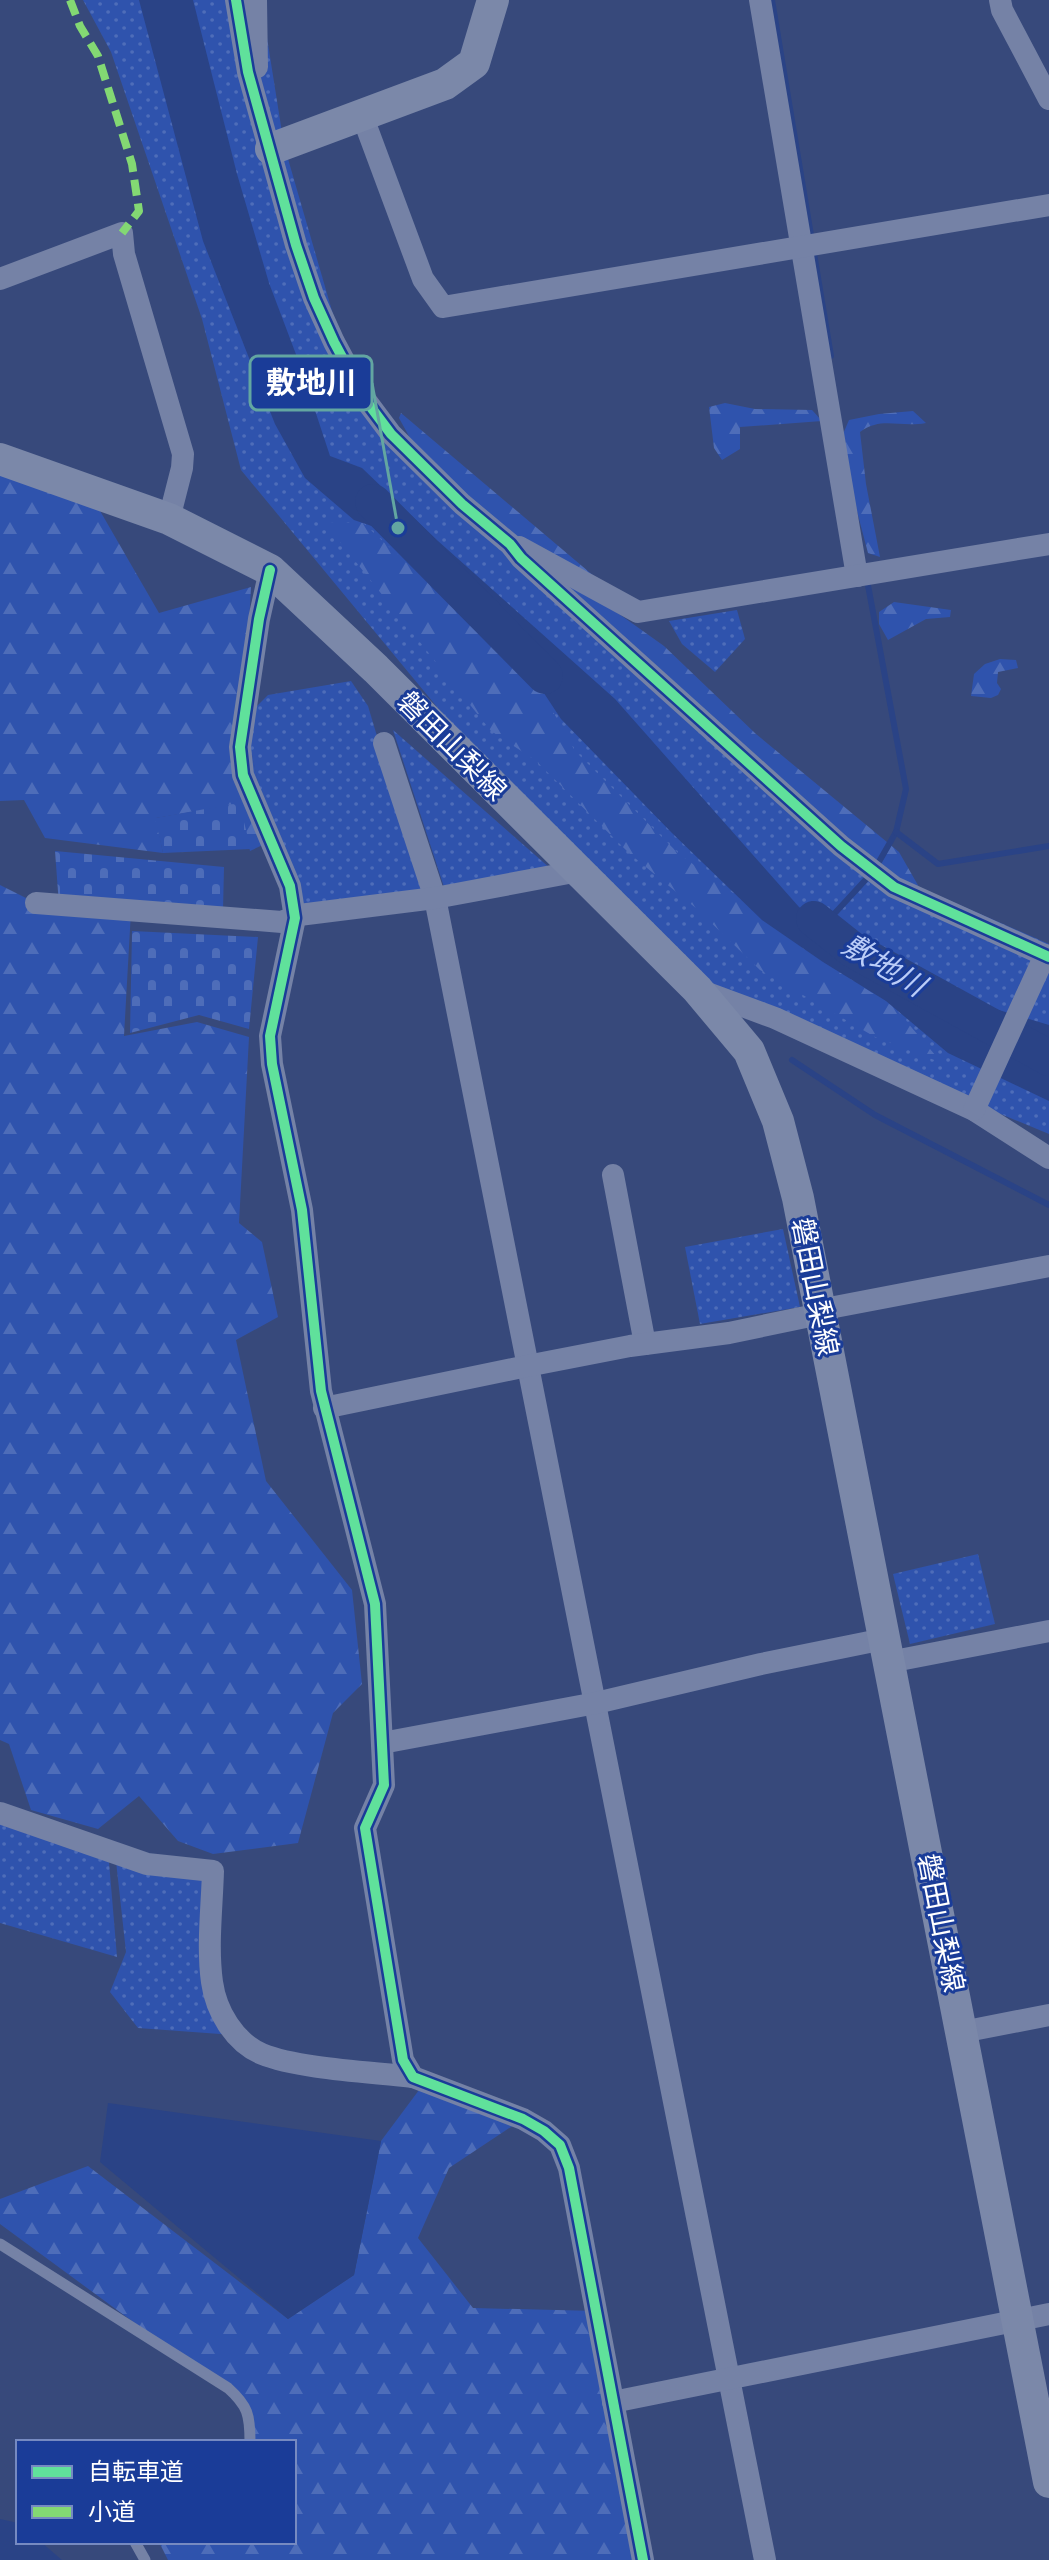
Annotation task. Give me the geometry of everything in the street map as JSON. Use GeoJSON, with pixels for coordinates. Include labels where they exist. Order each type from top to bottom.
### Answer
{"type":"FeatureCollection","features":[{"type":"Feature","properties":{"kind":"main road"},"geometry":{"type":"LineString","coordinates":[[271,149],[445,84],[474,63],[493,0]]}},
{"type":"Feature","properties":{"kind":"main road","name":"磐田山梨線"},"geometry":{"type":"LineString","coordinates":[[0,459],[169,519],[270,570],[376,669],[697,989],[749,1051],[778,1121],[798,1198],[1049,2482]]}},
{"type":"Feature","properties":{"kind":"street"},"geometry":{"type":"LineString","coordinates":[[236,0],[248,72],[296,245],[314,298],[364,398],[405,449],[462,504],[510,544],[521,558],[841,846],[894,887],[1045,959],[977,1105]]}},
{"type":"Feature","properties":{"kind":"street"},"geometry":{"type":"LineString","coordinates":[[255,96],[258,40],[256,0]]}},
{"type":"Feature","properties":{"kind":"street"},"geometry":{"type":"LineString","coordinates":[[760,0],[857,576]]}},
{"type":"Feature","properties":{"kind":"street"},"geometry":{"type":"LineString","coordinates":[[1000,0],[1002,10],[1049,99]]}},
{"type":"Feature","properties":{"kind":"street"},"geometry":{"type":"LineString","coordinates":[[362,115],[423,279],[443,307],[1049,205]]}},
{"type":"Feature","properties":{"kind":"street"},"geometry":{"type":"LineString","coordinates":[[0,279],[122,233],[132,284],[183,454],[169,519]]}},
{"type":"Feature","properties":{"kind":"street"},"geometry":{"type":"LineString","coordinates":[[510,544],[527,550],[638,612],[1049,544]]}},
{"type":"Feature","properties":{"kind":"street"},"geometry":{"type":"LineString","coordinates":[[270,570],[259,619],[240,747],[243,775],[290,886],[295,918],[270,1036],[272,1064],[302,1210],[324,1408],[375,1604],[384,1785],[365,1828],[403,2060],[413,2077]]}},
{"type":"Feature","properties":{"kind":"street"},"geometry":{"type":"LineString","coordinates":[[384,743],[435,898],[765,2560]]}},
{"type":"Feature","properties":{"kind":"street"},"geometry":{"type":"LineString","coordinates":[[36,903],[282,922],[299,915],[435,898],[579,871]]}},
{"type":"Feature","properties":{"kind":"street"},"geometry":{"type":"LineString","coordinates":[[697,989],[775,1018],[977,1105],[993,1124],[1049,1158]]}},
{"type":"Feature","properties":{"kind":"street"},"geometry":{"type":"LineString","coordinates":[[993,1124],[1049,1143]]}},
{"type":"Feature","properties":{"kind":"street"},"geometry":{"type":"LineString","coordinates":[[613,1175],[645,1344]]}},
{"type":"Feature","properties":{"kind":"street"},"geometry":{"type":"LineString","coordinates":[[324,1408],[645,1344],[729,1333],[1049,1266]]}},
{"type":"Feature","properties":{"kind":"street"},"geometry":{"type":"LineString","coordinates":[[382,1743],[596,1703],[761,1664],[1049,1631]]}},
{"type":"Feature","properties":{"kind":"street"},"geometry":{"type":"LineString","coordinates":[[0,1813],[147,1864],[213,1871],[212,1981],[218,2006],[234,2035],[261,2054],[298,2063],[413,2077],[523,2119],[560,2145],[569,2168],[643,2560]]}},
{"type":"Feature","properties":{"kind":"street"},"geometry":{"type":"LineString","coordinates":[[962,2032],[1049,2015]]}},
{"type":"Feature","properties":{"kind":"street"},"geometry":{"type":"LineString","coordinates":[[613,2402],[1049,2314]]}},
{"type":"Feature","properties":{"kind":"lane"},"geometry":{"type":"LineString","coordinates":[[0,2244],[228,2388],[245,2404],[250,2440]]}},
{"type":"Feature","properties":{"kind":"green space"},"geometry":{"type":"Polygon","coordinates":[[[83,0],[261,0],[284,145],[361,411],[861,862],[1049,944],[1049,1134],[714,995],[543,835],[241,470],[202,319],[111,52],[83,0]]]}},
{"type":"Feature","properties":{"kind":"green space"},"geometry":{"type":"Polygon","coordinates":[[[725,403],[755,409],[812,410],[822,421],[740,427],[740,449],[722,460],[714,448],[709,407],[725,403]]]}},
{"type":"Feature","properties":{"kind":"green space"},"geometry":{"type":"Polygon","coordinates":[[[913,411],[926,423],[883,423],[860,432],[880,557],[868,553],[853,496],[843,434],[849,420],[913,411]]]}},
{"type":"Feature","properties":{"kind":"green space"},"geometry":{"type":"Polygon","coordinates":[[[401,413],[595,577],[546,562],[664,646],[756,734],[899,852],[919,887],[888,879],[416,449],[399,418],[401,413]]]}},
{"type":"Feature","properties":{"kind":"green space"},"geometry":{"type":"Polygon","coordinates":[[[0,467],[88,490],[159,613],[251,587],[244,718],[271,841],[250,851],[238,804],[156,818],[163,853],[45,838],[24,800],[0,801],[0,467]]]}},
{"type":"Feature","properties":{"kind":"green space"},"geometry":{"type":"Polygon","coordinates":[[[324,522],[363,523],[536,681],[575,751],[679,854],[801,947],[894,1007],[942,1063],[875,1037],[760,970],[697,909],[630,854],[535,760],[491,731],[324,522]]]}},
{"type":"Feature","properties":{"kind":"green space"},"geometry":{"type":"Polygon","coordinates":[[[894,602],[951,610],[950,617],[926,619],[888,640],[879,624],[879,612],[894,602]]]}},
{"type":"Feature","properties":{"kind":"green space"},"geometry":{"type":"Polygon","coordinates":[[[737,610],[745,639],[715,672],[682,644],[669,621],[737,610]]]}},
{"type":"Feature","properties":{"kind":"green space"},"geometry":{"type":"Polygon","coordinates":[[[1000,659],[1016,660],[1018,668],[998,672],[997,683],[1001,689],[998,695],[991,698],[971,696],[974,674],[985,664],[1000,659]]]}},
{"type":"Feature","properties":{"kind":"green space"},"geometry":{"type":"Polygon","coordinates":[[[351,681],[368,706],[423,890],[299,915],[271,841],[244,719],[268,695],[351,681]]]}},
{"type":"Feature","properties":{"kind":"green space"},"geometry":{"type":"Polygon","coordinates":[[[393,730],[551,869],[444,887],[393,730]]]}},
{"type":"Feature","properties":{"kind":"green space"},"geometry":{"type":"Polygon","coordinates":[[[239,803],[251,849],[163,853],[155,818],[239,803]]]}},
{"type":"Feature","properties":{"kind":"green space"},"geometry":{"type":"Polygon","coordinates":[[[55,851],[224,867],[223,910],[59,905],[55,851]]]}},
{"type":"Feature","properties":{"kind":"green space"},"geometry":{"type":"Polygon","coordinates":[[[0,885],[36,903],[131,911],[124,1036],[197,1022],[249,1037],[239,1223],[262,1242],[278,1317],[236,1340],[266,1481],[352,1590],[362,1684],[333,1713],[298,1843],[213,1854],[178,1841],[139,1796],[98,1829],[31,1810],[9,1744],[0,1740],[0,885]]]}},
{"type":"Feature","properties":{"kind":"green space"},"geometry":{"type":"Polygon","coordinates":[[[132,931],[258,937],[249,1029],[199,1015],[130,1033],[132,931]]]}},
{"type":"Feature","properties":{"kind":"green space"},"geometry":{"type":"Polygon","coordinates":[[[783,1229],[800,1307],[700,1324],[685,1247],[783,1229]]]}},
{"type":"Feature","properties":{"kind":"green space"},"geometry":{"type":"Polygon","coordinates":[[[978,1554],[995,1624],[910,1644],[893,1574],[978,1554]]]}},
{"type":"Feature","properties":{"kind":"green space"},"geometry":{"type":"Polygon","coordinates":[[[0,1813],[108,1850],[117,1957],[0,1923],[0,1813]]]}},
{"type":"Feature","properties":{"kind":"green space"},"geometry":{"type":"Polygon","coordinates":[[[115,1852],[212,1878],[206,1983],[234,2035],[138,2028],[110,1992],[126,1952],[115,1852]]]}},
{"type":"Feature","properties":{"kind":"green space"},"geometry":{"type":"Polygon","coordinates":[[[425,2082],[523,2119],[449,2168],[418,2238],[473,2308],[596,2311],[643,2560],[168,2560],[160,2544],[296,2544],[296,2440],[250,2440],[245,2404],[0,2224],[0,2199],[88,2166],[288,2319],[354,2275],[381,2141],[425,2082]]]}},
{"type":"Feature","properties":{"kind":"shaded area"},"geometry":{"type":"Polygon","coordinates":[[[139,0],[193,0],[237,174],[269,283],[330,456],[362,468],[438,541],[615,699],[799,907],[853,950],[919,986],[1049,1025],[1049,1101],[948,1053],[886,1001],[762,920],[561,719],[511,643],[407,538],[354,520],[305,478],[275,424],[203,241],[139,0]]]}},
{"type":"Feature","properties":{"kind":"shaded area"},"geometry":{"type":"Polygon","coordinates":[[[108,2103],[381,2141],[354,2275],[288,2319],[100,2162],[108,2103]]]}},
{"type":"Feature","properties":{"kind":"shaded area"},"geometry":{"type":"Polygon","coordinates":[[[0,2519],[16,2523],[16,2544],[43,2544],[62,2560],[0,2560],[0,2519]]]}},
{"type":"Feature","properties":{"kind":"waterway"},"geometry":{"type":"LineString","coordinates":[[772,0],[831,356]]}},
{"type":"Feature","properties":{"kind":"waterway","name":"敷地川"},"geometry":{"type":"LineString","coordinates":[[373,502],[545,676]]}},
{"type":"Feature","properties":{"kind":"waterway"},"geometry":{"type":"LineString","coordinates":[[867,580],[906,789],[896,832],[876,867]]}},
{"type":"Feature","properties":{"kind":"waterway"},"geometry":{"type":"LineString","coordinates":[[896,832],[938,864],[1049,846]]}},
{"type":"Feature","properties":{"kind":"waterway"},"geometry":{"type":"LineString","coordinates":[[823,926],[869,876]]}},
{"type":"Feature","properties":{"kind":"waterway","name":"敷地川"},"geometry":{"type":"LineString","coordinates":[[814,919],[853,950],[1049,1058]]}},
{"type":"Feature","properties":{"kind":"waterway"},"geometry":{"type":"LineString","coordinates":[[792,1060],[875,1115],[1049,1205]]}},
{"type":"Feature","properties":{"kind":"marked path"},"geometry":{"type":"LineString","coordinates":[[70,0],[80,26],[98,56],[132,164],[139,211],[122,233]]}},
{"type":"Feature","properties":{"kind":"cycle path"},"geometry":{"type":"LineString","coordinates":[[236,0],[248,72],[296,245],[314,298],[364,398],[391,434],[462,504],[510,544],[521,558],[841,846],[894,887],[1049,957]]}},
{"type":"Feature","properties":{"kind":"cycle path"},"geometry":{"type":"LineString","coordinates":[[270,570],[259,619],[240,747],[243,775],[290,886],[295,918],[270,1036],[272,1064],[302,1210],[321,1391],[375,1604],[384,1785],[365,1828],[403,2060],[413,2077],[523,2119],[560,2145],[569,2168],[643,2560]]}},
{"type":"Feature","properties":{"kind":"place","name":"敷地川"},"geometry":{"type":"Point","coordinates":[398,528]}}]}
